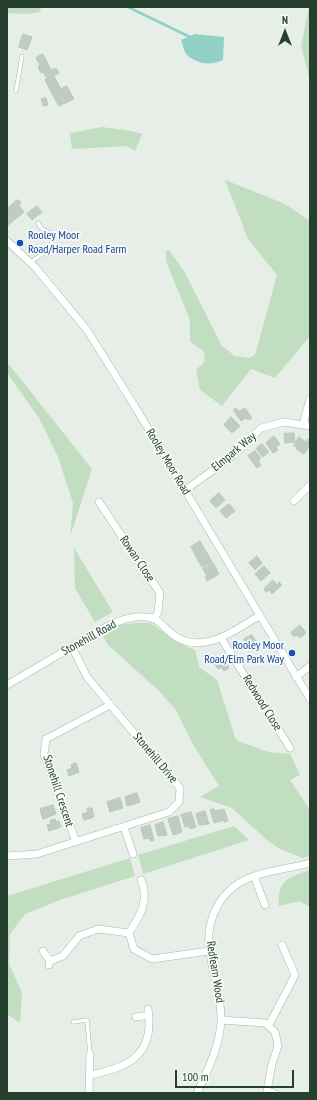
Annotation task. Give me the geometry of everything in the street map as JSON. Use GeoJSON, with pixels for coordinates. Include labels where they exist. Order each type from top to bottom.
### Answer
{"type":"FeatureCollection","features":[{"type":"Feature","properties":{"kind":"street","name":"Rooley Moor Road"},"geometry":{"type":"LineString","coordinates":[[7,241],[30,262],[87,330],[310,698]]}},
{"type":"Feature","properties":{"kind":"street"},"geometry":{"type":"LineString","coordinates":[[306,425],[310,399]]}},
{"type":"Feature","properties":{"kind":"street","name":"Elmpark Way"},"geometry":{"type":"LineString","coordinates":[[184,491],[234,455],[262,428],[284,422],[306,425]]}},
{"type":"Feature","properties":{"kind":"street"},"geometry":{"type":"LineString","coordinates":[[294,501],[310,485]]}},
{"type":"Feature","properties":{"kind":"street","name":"Rowan Close"},"geometry":{"type":"LineString","coordinates":[[99,502],[160,593],[158,612],[155,618]]}},
{"type":"Feature","properties":{"kind":"street"},"geometry":{"type":"LineString","coordinates":[[155,618],[176,637],[193,643],[209,643],[221,638],[259,616]]}},
{"type":"Feature","properties":{"kind":"street","name":"Stonehill Road"},"geometry":{"type":"LineString","coordinates":[[7,685],[114,622],[137,617],[155,618]]}},
{"type":"Feature","properties":{"kind":"street","name":"Redwood Close"},"geometry":{"type":"LineString","coordinates":[[221,638],[290,748]]}},
{"type":"Feature","properties":{"kind":"street","name":"Stonehill Drive"},"geometry":{"type":"LineString","coordinates":[[7,856],[37,854],[76,842],[169,812],[179,802],[180,788],[87,677],[72,647]]}},
{"type":"Feature","properties":{"kind":"street"},"geometry":{"type":"LineString","coordinates":[[296,677],[310,666]]}},
{"type":"Feature","properties":{"kind":"street","name":"Stonehill Crescent"},"geometry":{"type":"LineString","coordinates":[[76,842],[44,754],[46,739],[110,705]]}},
{"type":"Feature","properties":{"kind":"street"},"geometry":{"type":"LineString","coordinates":[[124,826],[133,854]]}},
{"type":"Feature","properties":{"kind":"street","name":"Redfearn Wood"},"geometry":{"type":"LineString","coordinates":[[197,1093],[216,1051],[221,1020],[220,1005],[209,951],[212,917],[219,902],[231,889],[254,876],[310,863]]}},
{"type":"Feature","properties":{"kind":"street"},"geometry":{"type":"LineString","coordinates":[[254,876],[265,905]]}},
{"type":"Feature","properties":{"kind":"street"},"geometry":{"type":"LineString","coordinates":[[129,933],[140,916],[144,904],[145,889],[141,880]]}},
{"type":"Feature","properties":{"kind":"street"},"geometry":{"type":"LineString","coordinates":[[43,951],[49,963],[63,956],[79,936],[98,929],[129,933]]}},
{"type":"Feature","properties":{"kind":"street"},"geometry":{"type":"LineString","coordinates":[[129,933],[134,949],[152,959],[209,951]]}},
{"type":"Feature","properties":{"kind":"street"},"geometry":{"type":"LineString","coordinates":[[269,1025],[295,975],[282,945]]}},
{"type":"Feature","properties":{"kind":"street"},"geometry":{"type":"LineString","coordinates":[[89,1075],[109,1071],[127,1064],[136,1058],[143,1050],[148,1038],[149,1012],[136,1017]]}},
{"type":"Feature","properties":{"kind":"street"},"geometry":{"type":"LineString","coordinates":[[221,1020],[259,1022],[269,1025],[275,1032],[278,1046],[272,1064],[267,1092],[274,1093]]}},
{"type":"Feature","properties":{"kind":"street"},"geometry":{"type":"LineString","coordinates":[[89,1093],[90,1054]]}},
{"type":"Feature","properties":{"kind":"lane"},"geometry":{"type":"LineString","coordinates":[[16,91],[22,56]]}},
{"type":"Feature","properties":{"kind":"lane"},"geometry":{"type":"LineString","coordinates":[[30,262],[51,246],[52,236],[38,223]]}},
{"type":"Feature","properties":{"kind":"lane"},"geometry":{"type":"LineString","coordinates":[[73,1022],[87,1020],[90,1054]]}},
{"type":"Feature","properties":{"kind":"green space"},"geometry":{"type":"Polygon","coordinates":[[[7,7],[41,7],[40,12],[27,14],[7,13],[7,7]]]}},
{"type":"Feature","properties":{"kind":"green space"},"geometry":{"type":"Polygon","coordinates":[[[310,7],[310,81],[301,46],[310,7]]]}},
{"type":"Feature","properties":{"kind":"green space"},"geometry":{"type":"Polygon","coordinates":[[[102,127],[142,134],[135,151],[127,146],[72,149],[70,133],[102,127]]]}},
{"type":"Feature","properties":{"kind":"green space"},"geometry":{"type":"Polygon","coordinates":[[[225,180],[285,204],[310,221],[310,336],[275,378],[251,369],[222,406],[200,390],[196,370],[205,361],[204,352],[190,341],[190,320],[166,261],[166,251],[169,250],[184,271],[222,346],[235,356],[249,358],[255,355],[277,275],[248,239],[225,180]]]}},
{"type":"Feature","properties":{"kind":"green space"},"geometry":{"type":"Polygon","coordinates":[[[7,362],[92,469],[70,537],[73,503],[58,457],[39,418],[7,373],[7,362]]]}},
{"type":"Feature","properties":{"kind":"green space"},"geometry":{"type":"Polygon","coordinates":[[[74,548],[113,612],[95,622],[75,588],[74,548]]]}},
{"type":"Feature","properties":{"kind":"green space"},"geometry":{"type":"Polygon","coordinates":[[[151,623],[175,641],[195,650],[199,667],[217,680],[236,740],[268,752],[290,754],[300,775],[290,780],[310,810],[310,856],[302,858],[278,848],[232,808],[200,797],[219,786],[194,746],[176,710],[158,690],[108,645],[101,633],[119,625],[151,623]]]}},
{"type":"Feature","properties":{"kind":"green space"},"geometry":{"type":"Polygon","coordinates":[[[234,826],[249,840],[143,874],[138,855],[234,826]]]}},
{"type":"Feature","properties":{"kind":"green space"},"geometry":{"type":"Polygon","coordinates":[[[130,858],[135,876],[63,899],[25,914],[10,934],[9,964],[22,993],[20,1023],[7,1014],[7,896],[130,858]]]}},
{"type":"Feature","properties":{"kind":"green space"},"geometry":{"type":"Polygon","coordinates":[[[310,870],[310,907],[299,901],[279,906],[279,897],[282,885],[290,878],[310,870]]]}},
{"type":"Feature","properties":{"kind":"water"},"geometry":{"type":"Polygon","coordinates":[[[195,34],[224,37],[223,60],[214,63],[204,63],[187,55],[181,40],[195,34]]]}},
{"type":"Feature","properties":{"kind":"building"},"geometry":{"type":"Polygon","coordinates":[[[23,34],[32,37],[27,50],[19,47],[23,34]]]}},
{"type":"Feature","properties":{"kind":"building"},"geometry":{"type":"Polygon","coordinates":[[[43,54],[51,70],[56,68],[59,73],[47,79],[43,72],[41,73],[38,67],[40,65],[36,58],[43,54]]]}},
{"type":"Feature","properties":{"kind":"building"},"geometry":{"type":"Polygon","coordinates":[[[54,76],[61,89],[52,94],[45,80],[54,76]]]}},
{"type":"Feature","properties":{"kind":"building"},"geometry":{"type":"Polygon","coordinates":[[[67,86],[74,99],[59,106],[52,94],[67,86]]]}},
{"type":"Feature","properties":{"kind":"building"},"geometry":{"type":"Polygon","coordinates":[[[46,98],[48,105],[43,106],[41,99],[46,98]]]}},
{"type":"Feature","properties":{"kind":"building"},"geometry":{"type":"Polygon","coordinates":[[[17,200],[21,202],[19,206],[24,212],[7,226],[7,209],[17,200]]]}},
{"type":"Feature","properties":{"kind":"building"},"geometry":{"type":"Polygon","coordinates":[[[37,206],[42,212],[32,220],[27,214],[37,206]]]}},
{"type":"Feature","properties":{"kind":"building"},"geometry":{"type":"Polygon","coordinates":[[[235,408],[239,411],[245,408],[252,418],[248,420],[246,418],[241,421],[234,411],[235,408]]]}},
{"type":"Feature","properties":{"kind":"building"},"geometry":{"type":"Polygon","coordinates":[[[231,417],[240,426],[232,433],[224,425],[231,417]]]}},
{"type":"Feature","properties":{"kind":"building"},"geometry":{"type":"Polygon","coordinates":[[[294,433],[295,442],[285,443],[284,434],[294,433]]]}},
{"type":"Feature","properties":{"kind":"building"},"geometry":{"type":"Polygon","coordinates":[[[274,436],[280,444],[276,447],[278,450],[273,453],[266,443],[274,436]]]}},
{"type":"Feature","properties":{"kind":"building"},"geometry":{"type":"Polygon","coordinates":[[[299,437],[306,442],[308,439],[310,440],[310,445],[304,454],[294,446],[299,437]]]}},
{"type":"Feature","properties":{"kind":"building"},"geometry":{"type":"Polygon","coordinates":[[[262,444],[269,452],[263,457],[256,449],[262,444]]]}},
{"type":"Feature","properties":{"kind":"building"},"geometry":{"type":"Polygon","coordinates":[[[255,451],[261,458],[258,461],[261,465],[257,468],[248,456],[255,451]]]}},
{"type":"Feature","properties":{"kind":"building"},"geometry":{"type":"Polygon","coordinates":[[[219,493],[225,500],[216,508],[210,501],[219,493]]]}},
{"type":"Feature","properties":{"kind":"building"},"geometry":{"type":"Polygon","coordinates":[[[229,504],[235,511],[226,518],[220,511],[229,504]]]}},
{"type":"Feature","properties":{"kind":"building"},"geometry":{"type":"Polygon","coordinates":[[[200,541],[205,550],[196,556],[191,547],[200,541]]]}},
{"type":"Feature","properties":{"kind":"building"},"geometry":{"type":"Polygon","coordinates":[[[206,551],[212,562],[202,567],[196,557],[206,551]]]}},
{"type":"Feature","properties":{"kind":"building"},"geometry":{"type":"Polygon","coordinates":[[[257,556],[262,563],[255,570],[249,563],[257,556]]]}},
{"type":"Feature","properties":{"kind":"building"},"geometry":{"type":"Polygon","coordinates":[[[213,563],[219,574],[207,581],[205,577],[207,576],[203,569],[213,563]]]}},
{"type":"Feature","properties":{"kind":"building"},"geometry":{"type":"Polygon","coordinates":[[[264,566],[270,573],[261,581],[255,574],[264,566]]]}},
{"type":"Feature","properties":{"kind":"building"},"geometry":{"type":"Polygon","coordinates":[[[273,580],[277,585],[279,582],[282,585],[272,594],[269,590],[266,592],[264,589],[273,580]]]}},
{"type":"Feature","properties":{"kind":"building"},"geometry":{"type":"Polygon","coordinates":[[[300,625],[306,633],[300,638],[297,635],[294,637],[291,633],[300,625]]]}},
{"type":"Feature","properties":{"kind":"building"},"geometry":{"type":"Polygon","coordinates":[[[252,635],[256,642],[248,646],[244,639],[252,635]]]}},
{"type":"Feature","properties":{"kind":"building"},"geometry":{"type":"Polygon","coordinates":[[[222,656],[229,668],[224,671],[222,667],[218,669],[213,661],[222,656]]]}},
{"type":"Feature","properties":{"kind":"building"},"geometry":{"type":"Polygon","coordinates":[[[76,763],[79,772],[69,776],[67,770],[72,768],[71,765],[76,763]]]}},
{"type":"Feature","properties":{"kind":"building"},"geometry":{"type":"Polygon","coordinates":[[[137,793],[140,802],[134,804],[131,795],[137,793]]]}},
{"type":"Feature","properties":{"kind":"building"},"geometry":{"type":"Polygon","coordinates":[[[131,795],[134,804],[127,806],[125,797],[131,795]]]}},
{"type":"Feature","properties":{"kind":"building"},"geometry":{"type":"Polygon","coordinates":[[[120,798],[123,808],[116,810],[113,800],[120,798]]]}},
{"type":"Feature","properties":{"kind":"building"},"geometry":{"type":"Polygon","coordinates":[[[113,800],[116,810],[110,812],[107,802],[113,800]]]}},
{"type":"Feature","properties":{"kind":"building"},"geometry":{"type":"Polygon","coordinates":[[[53,805],[56,814],[43,819],[40,809],[53,805]]]}},
{"type":"Feature","properties":{"kind":"building"},"geometry":{"type":"Polygon","coordinates":[[[92,808],[94,817],[84,820],[82,814],[88,812],[87,809],[92,808]]]}},
{"type":"Feature","properties":{"kind":"building"},"geometry":{"type":"Polygon","coordinates":[[[214,809],[215,811],[224,809],[228,821],[224,822],[224,820],[214,823],[210,810],[214,809]]]}},
{"type":"Feature","properties":{"kind":"building"},"geometry":{"type":"Polygon","coordinates":[[[205,811],[209,824],[199,825],[196,814],[205,811]]]}},
{"type":"Feature","properties":{"kind":"building"},"geometry":{"type":"Polygon","coordinates":[[[191,812],[196,827],[190,829],[189,826],[185,827],[181,815],[191,812]]]}},
{"type":"Feature","properties":{"kind":"building"},"geometry":{"type":"Polygon","coordinates":[[[178,816],[182,832],[173,835],[168,819],[178,816]]]}},
{"type":"Feature","properties":{"kind":"building"},"geometry":{"type":"Polygon","coordinates":[[[55,819],[56,822],[59,821],[61,827],[49,831],[47,825],[51,824],[50,821],[55,819]]]}},
{"type":"Feature","properties":{"kind":"building"},"geometry":{"type":"Polygon","coordinates":[[[163,822],[167,835],[158,836],[155,825],[163,822]]]}},
{"type":"Feature","properties":{"kind":"building"},"geometry":{"type":"Polygon","coordinates":[[[150,825],[154,840],[150,841],[149,838],[144,839],[141,828],[150,825]]]}},
{"type":"Feature","properties":{"kind":"waterway"},"geometry":{"type":"LineString","coordinates":[[128,7],[190,37]]}},
{"type":"Feature","properties":{"kind":"place","name":"Rooley Moor Road/Harper Road Farm"},"geometry":{"type":"Point","coordinates":[20,243]}},
{"type":"Feature","properties":{"kind":"place","name":"Rooley Moor Road/Elm Park Way"},"geometry":{"type":"Point","coordinates":[292,653]}}]}
